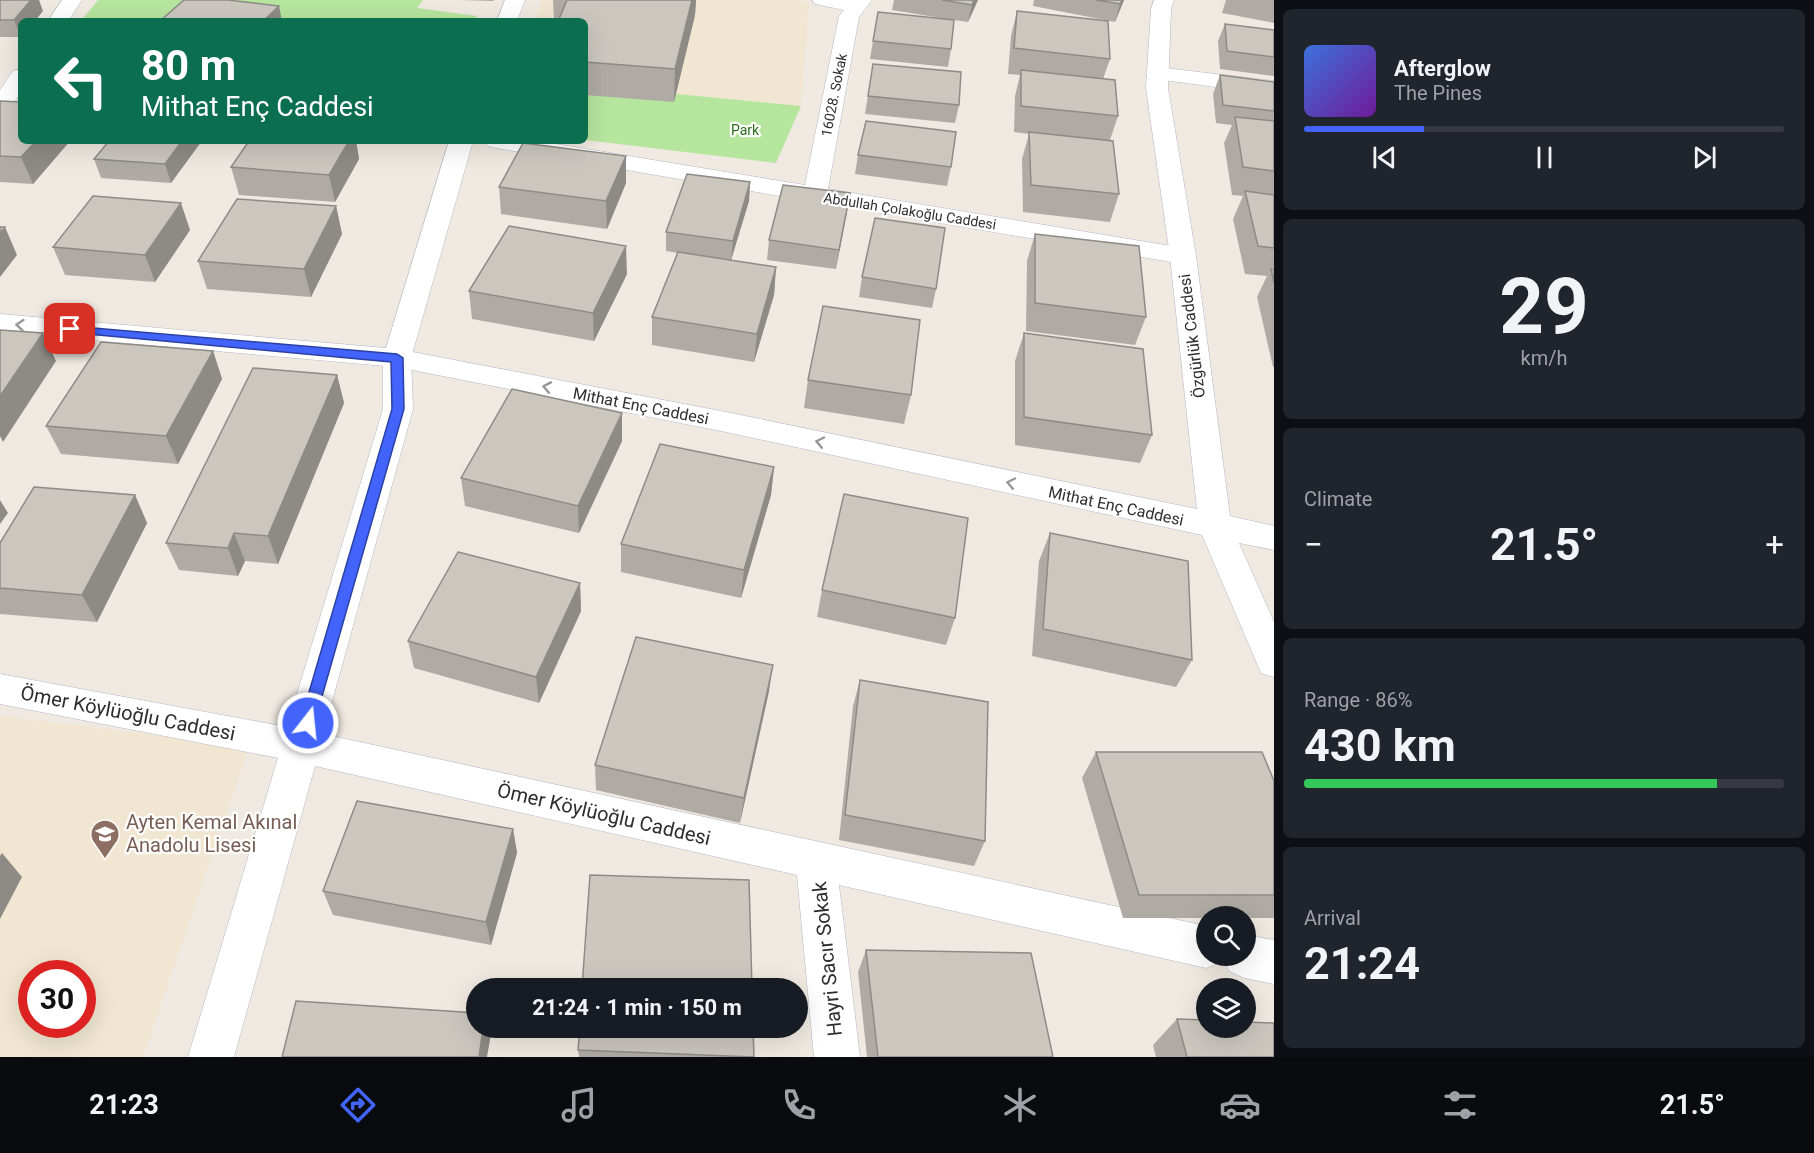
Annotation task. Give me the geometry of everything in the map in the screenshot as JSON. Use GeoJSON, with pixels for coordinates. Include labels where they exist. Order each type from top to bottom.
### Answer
{"type":"FeatureCollection","features":[{"type":"Feature","properties":{"kind":"street"},"geometry":{"type":"LineString","coordinates":[[60,18],[72,0]]}},
{"type":"Feature","properties":{"kind":"street"},"geometry":{"type":"LineString","coordinates":[[508,18],[515,0]]}},
{"type":"Feature","properties":{"kind":"street"},"geometry":{"type":"LineString","coordinates":[[822,0],[859,3]]}},
{"type":"Feature","properties":{"kind":"street","name":"Özgürlük Caddesi"},"geometry":{"type":"LineString","coordinates":[[1164,0],[1161,9],[1157,88],[1182,256],[1215,527],[1274,662]]}},
{"type":"Feature","properties":{"kind":"street","name":"16028. Sokak"},"geometry":{"type":"LineString","coordinates":[[815,195],[849,16],[859,3]]}},
{"type":"Feature","properties":{"kind":"street"},"geometry":{"type":"LineString","coordinates":[[1157,73],[1274,88]]}},
{"type":"Feature","properties":{"kind":"street"},"geometry":{"type":"LineString","coordinates":[[7,105],[18,82]]}},
{"type":"Feature","properties":{"kind":"street"},"geometry":{"type":"LineString","coordinates":[[211,1057],[398,409],[397,358],[460,144]]}},
{"type":"Feature","properties":{"kind":"street","name":"Abdullah Çolakoğlu Caddesi"},"geometry":{"type":"LineString","coordinates":[[514,144],[1182,256]]}},
{"type":"Feature","properties":{"kind":"street","name":"Mithat Enç Caddesi"},"geometry":{"type":"LineString","coordinates":[[0,323],[397,358],[726,422],[1274,538]]}},
{"type":"Feature","properties":{"kind":"street","name":"Ömer Köylüoğlu Caddesi"},"geometry":{"type":"LineString","coordinates":[[0,689],[302,746],[1196,945]]}},
{"type":"Feature","properties":{"kind":"street","name":"Hayri Sacır Sokak"},"geometry":{"type":"LineString","coordinates":[[816,862],[837,1057]]}},
{"type":"Feature","properties":{"kind":"street"},"geometry":{"type":"LineString","coordinates":[[1256,958],[1274,962]]}},
{"type":"Feature","properties":{"kind":"shaded area"},"geometry":{"type":"Polygon","coordinates":[[[542,0],[790,0],[809,3],[801,106],[588,85],[588,18],[536,18],[542,0]]]}},
{"type":"Feature","properties":{"kind":"shaded area","name":"Ayten Kemal Akınal Anadolu Lisesi"},"geometry":{"type":"Polygon","coordinates":[[[0,716],[249,747],[143,1057],[0,1057],[0,716]]]}},
{"type":"Feature","properties":{"kind":"green space"},"geometry":{"type":"Polygon","coordinates":[[[98,0],[423,0],[417,8],[477,16],[476,18],[83,18],[98,0]]]}},
{"type":"Feature","properties":{"kind":"green space","name":"Park"},"geometry":{"type":"Polygon","coordinates":[[[588,85],[801,106],[776,163],[588,140],[588,85]]]}},
{"type":"Feature","properties":{"kind":"building"},"geometry":{"type":"Polygon","coordinates":[[[0,0],[31,0],[14,20],[0,20],[0,0]]]}},
{"type":"Feature","properties":{"kind":"building"},"geometry":{"type":"Polygon","coordinates":[[[184,0],[228,0],[279,6],[266,18],[163,18],[184,0]]]}},
{"type":"Feature","properties":{"kind":"building"},"geometry":{"type":"Polygon","coordinates":[[[567,0],[692,0],[675,69],[588,62],[588,18],[559,18],[567,0]]]}},
{"type":"Feature","properties":{"kind":"building"},"geometry":{"type":"Polygon","coordinates":[[[942,0],[974,0],[972,5],[942,0]]]}},
{"type":"Feature","properties":{"kind":"building"},"geometry":{"type":"Polygon","coordinates":[[[1096,0],[1122,0],[1120,4],[1096,0]]]}},
{"type":"Feature","properties":{"kind":"building"},"geometry":{"type":"Polygon","coordinates":[[[1017,11],[1108,21],[1110,59],[1014,48],[1017,11]]]}},
{"type":"Feature","properties":{"kind":"building"},"geometry":{"type":"Polygon","coordinates":[[[878,12],[954,20],[951,49],[873,41],[878,12]]]}},
{"type":"Feature","properties":{"kind":"building"},"geometry":{"type":"Polygon","coordinates":[[[1225,24],[1274,30],[1274,57],[1227,51],[1225,24]]]}},
{"type":"Feature","properties":{"kind":"building"},"geometry":{"type":"Polygon","coordinates":[[[873,64],[961,72],[959,105],[868,96],[873,64]]]}},
{"type":"Feature","properties":{"kind":"building"},"geometry":{"type":"Polygon","coordinates":[[[1021,70],[1115,80],[1118,116],[1021,106],[1021,70]]]}},
{"type":"Feature","properties":{"kind":"building"},"geometry":{"type":"Polygon","coordinates":[[[1220,75],[1274,82],[1274,111],[1223,105],[1220,75]]]}},
{"type":"Feature","properties":{"kind":"building"},"geometry":{"type":"Polygon","coordinates":[[[0,101],[18,102],[18,144],[33,144],[21,157],[0,156],[0,101]]]}},
{"type":"Feature","properties":{"kind":"building"},"geometry":{"type":"Polygon","coordinates":[[[1235,117],[1274,121],[1274,171],[1243,167],[1235,117]]]}},
{"type":"Feature","properties":{"kind":"building"},"geometry":{"type":"Polygon","coordinates":[[[866,121],[956,132],[951,167],[858,155],[866,121]]]}},
{"type":"Feature","properties":{"kind":"building"},"geometry":{"type":"Polygon","coordinates":[[[1029,132],[1113,141],[1119,194],[1031,185],[1029,132]]]}},
{"type":"Feature","properties":{"kind":"building"},"geometry":{"type":"Polygon","coordinates":[[[106,144],[180,144],[165,164],[94,159],[106,144]]]}},
{"type":"Feature","properties":{"kind":"building"},"geometry":{"type":"Polygon","coordinates":[[[247,144],[347,144],[329,175],[231,167],[247,144]]]}},
{"type":"Feature","properties":{"kind":"building"},"geometry":{"type":"Polygon","coordinates":[[[522,144],[626,156],[606,201],[499,187],[522,144]]]}},
{"type":"Feature","properties":{"kind":"building"},"geometry":{"type":"Polygon","coordinates":[[[687,174],[750,182],[733,241],[666,232],[687,174]]]}},
{"type":"Feature","properties":{"kind":"building"},"geometry":{"type":"Polygon","coordinates":[[[783,185],[850,193],[839,250],[769,240],[783,185]]]}},
{"type":"Feature","properties":{"kind":"building"},"geometry":{"type":"Polygon","coordinates":[[[1245,191],[1274,195],[1274,248],[1258,246],[1245,191]]]}},
{"type":"Feature","properties":{"kind":"building"},"geometry":{"type":"Polygon","coordinates":[[[93,196],[181,203],[145,255],[53,247],[93,196]]]}},
{"type":"Feature","properties":{"kind":"building"},"geometry":{"type":"Polygon","coordinates":[[[237,199],[336,206],[304,269],[198,261],[237,199]]]}},
{"type":"Feature","properties":{"kind":"building"},"geometry":{"type":"Polygon","coordinates":[[[875,218],[945,228],[936,289],[862,277],[875,218]]]}},
{"type":"Feature","properties":{"kind":"building"},"geometry":{"type":"Polygon","coordinates":[[[509,226],[626,246],[593,313],[469,291],[509,226]]]}},
{"type":"Feature","properties":{"kind":"building"},"geometry":{"type":"Polygon","coordinates":[[[1035,234],[1139,246],[1146,317],[1035,303],[1035,234]]]}},
{"type":"Feature","properties":{"kind":"building"},"geometry":{"type":"Polygon","coordinates":[[[678,252],[776,267],[757,334],[652,317],[678,252]]]}},
{"type":"Feature","properties":{"kind":"building"},"geometry":{"type":"Polygon","coordinates":[[[823,306],[920,320],[911,395],[808,380],[823,306]]]}},
{"type":"Feature","properties":{"kind":"building"},"geometry":{"type":"Polygon","coordinates":[[[0,330],[43,333],[0,396],[0,330]]]}},
{"type":"Feature","properties":{"kind":"building"},"geometry":{"type":"Polygon","coordinates":[[[1024,333],[1143,349],[1152,435],[1024,417],[1024,333]]]}},
{"type":"Feature","properties":{"kind":"building"},"geometry":{"type":"Polygon","coordinates":[[[101,342],[213,351],[166,436],[46,426],[101,342]]]}},
{"type":"Feature","properties":{"kind":"building"},"geometry":{"type":"Polygon","coordinates":[[[253,368],[337,375],[268,536],[234,533],[228,548],[166,543],[253,368]]]}},
{"type":"Feature","properties":{"kind":"building"},"geometry":{"type":"Polygon","coordinates":[[[512,389],[622,413],[578,506],[461,478],[512,389]]]}},
{"type":"Feature","properties":{"kind":"building"},"geometry":{"type":"Polygon","coordinates":[[[660,444],[774,467],[744,570],[621,544],[660,444]]]}},
{"type":"Feature","properties":{"kind":"building"},"geometry":{"type":"Polygon","coordinates":[[[34,487],[135,495],[82,595],[0,588],[0,543],[34,487]]]}},
{"type":"Feature","properties":{"kind":"building"},"geometry":{"type":"Polygon","coordinates":[[[844,494],[968,518],[955,618],[822,590],[844,494]]]}},
{"type":"Feature","properties":{"kind":"building"},"geometry":{"type":"Polygon","coordinates":[[[1050,533],[1188,561],[1192,660],[1043,629],[1050,533]]]}},
{"type":"Feature","properties":{"kind":"building"},"geometry":{"type":"Polygon","coordinates":[[[458,552],[580,583],[536,677],[408,641],[458,552]]]}},
{"type":"Feature","properties":{"kind":"building"},"geometry":{"type":"Polygon","coordinates":[[[636,637],[773,665],[744,798],[595,765],[636,637]]]}},
{"type":"Feature","properties":{"kind":"building"},"geometry":{"type":"Polygon","coordinates":[[[860,680],[988,702],[985,841],[845,815],[860,680]]]}},
{"type":"Feature","properties":{"kind":"building"},"geometry":{"type":"Polygon","coordinates":[[[1096,752],[1262,752],[1274,781],[1274,895],[1139,895],[1096,752]]]}},
{"type":"Feature","properties":{"kind":"building"},"geometry":{"type":"Polygon","coordinates":[[[357,801],[513,829],[486,922],[323,891],[357,801]]]}},
{"type":"Feature","properties":{"kind":"building"},"geometry":{"type":"Polygon","coordinates":[[[590,875],[749,880],[752,978],[583,978],[590,875]]]}},
{"type":"Feature","properties":{"kind":"building"},"geometry":{"type":"Polygon","coordinates":[[[866,950],[1031,953],[1053,1057],[878,1057],[866,950]]]}},
{"type":"Feature","properties":{"kind":"building"},"geometry":{"type":"Polygon","coordinates":[[[296,1001],[466,1012],[466,1038],[482,1038],[479,1057],[282,1057],[296,1001]]]}},
{"type":"Feature","properties":{"kind":"building"},"geometry":{"type":"Polygon","coordinates":[[[1177,1019],[1196,1020],[1196,1038],[1256,1038],[1256,1022],[1274,1023],[1274,1057],[1187,1057],[1177,1019]]]}},
{"type":"Feature","properties":{"kind":"building"},"geometry":{"type":"Polygon","coordinates":[[[579,1038],[753,1038],[754,1057],[578,1050],[579,1038]]]}},
{"type":"Feature","properties":{"kind":"place","name":"Ayten Kemal Akınal Anadolu Lisesi"},"geometry":{"type":"Point","coordinates":[105,860]}},
{"type":"Feature","properties":{"kind":"route"},"geometry":{"type":"LineString","coordinates":[[70,329],[397,358],[398,409],[308,723]]}}]}
